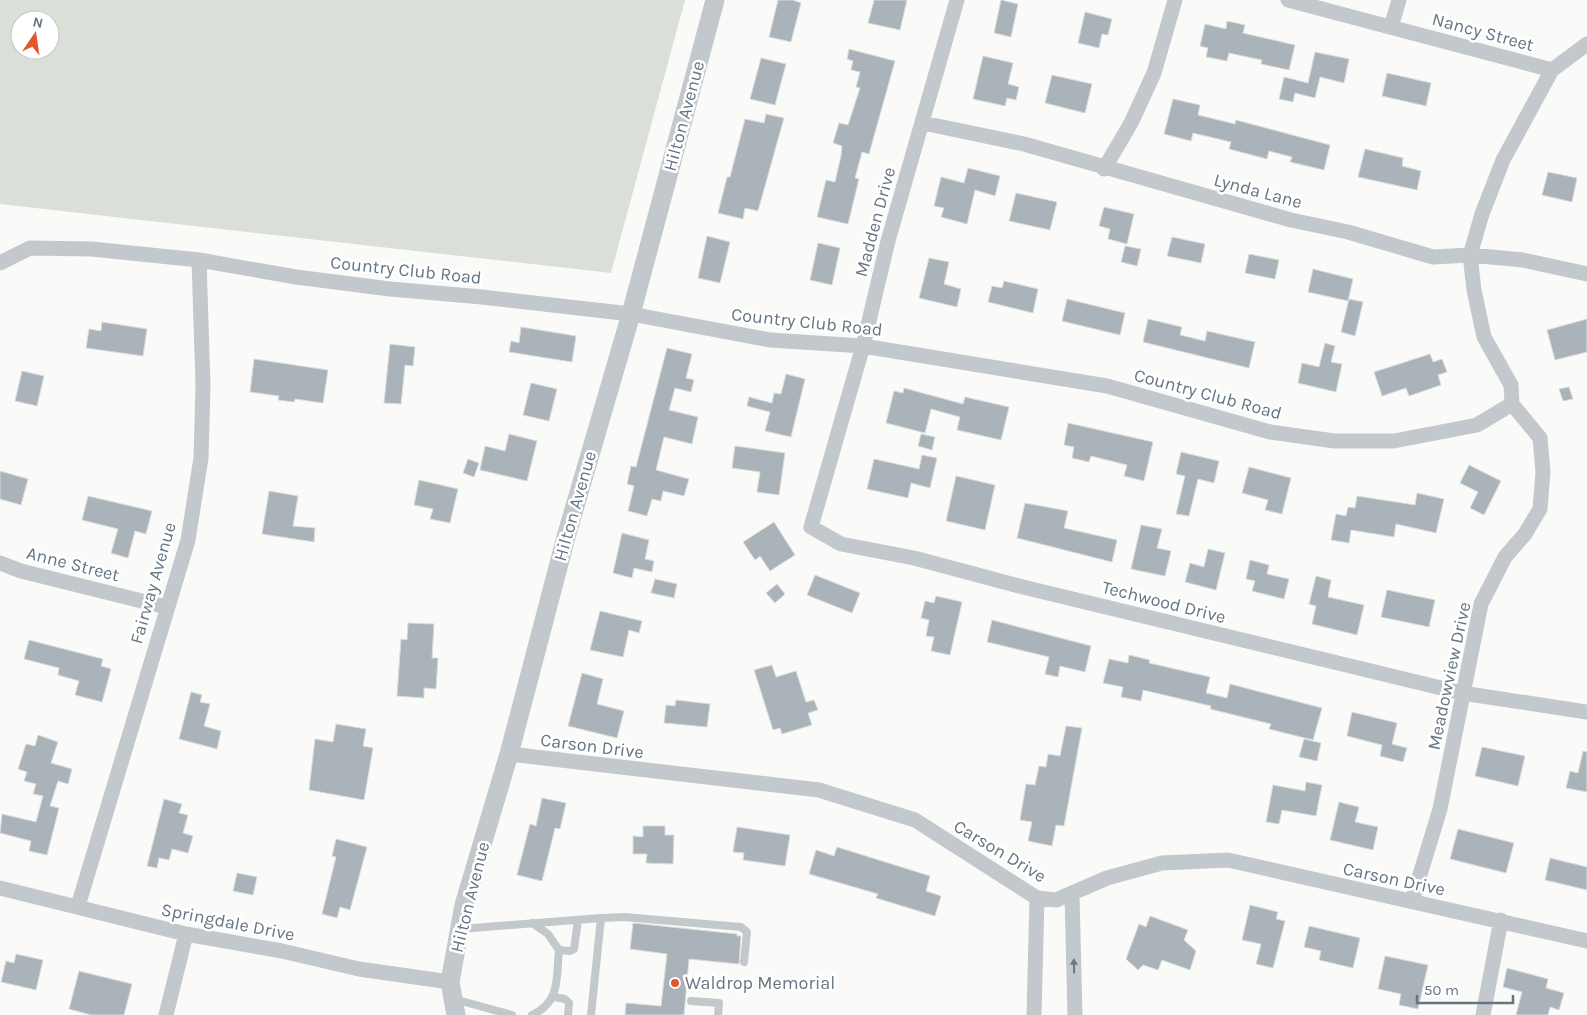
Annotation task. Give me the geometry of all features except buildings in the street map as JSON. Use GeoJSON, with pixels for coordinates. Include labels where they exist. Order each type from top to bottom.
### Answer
{"type":"FeatureCollection","features":[{"type":"Feature","properties":{"kind":"street","name":"Hilton Avenue"},"geometry":{"type":"LineString","coordinates":[[453,999],[464,905],[509,754],[566,537],[631,314],[715,0]]}},
{"type":"Feature","properties":{"kind":"street","name":"Madden Drive"},"geometry":{"type":"LineString","coordinates":[[831,454],[863,346],[888,241],[957,0]]}},
{"type":"Feature","properties":{"kind":"street"},"geometry":{"type":"LineString","coordinates":[[1104,169],[1131,123],[1154,73],[1175,0]]}},
{"type":"Feature","properties":{"kind":"street","name":"Nancy Street"},"geometry":{"type":"LineString","coordinates":[[1288,0],[1552,70]]}},
{"type":"Feature","properties":{"kind":"street"},"geometry":{"type":"LineString","coordinates":[[1391,27],[1399,0]]}},
{"type":"Feature","properties":{"kind":"street"},"geometry":{"type":"LineString","coordinates":[[1512,404],[1511,385],[1484,337],[1474,290],[1470,254],[1482,214],[1503,160],[1552,70],[1587,44]]}},
{"type":"Feature","properties":{"kind":"street","name":"Lynda Lane"},"geometry":{"type":"LineString","coordinates":[[923,123],[1024,144],[1104,169],[1433,257],[1470,254],[1523,260],[1587,274]]}},
{"type":"Feature","properties":{"kind":"street","name":"Country Club Road"},"geometry":{"type":"LineString","coordinates":[[0,263],[30,248],[92,249],[199,260],[296,277],[631,314],[770,340],[863,346],[1107,386],[1270,432],[1334,440],[1394,441],[1477,425],[1512,404]]}},
{"type":"Feature","properties":{"kind":"street","name":"Fairway Avenue"},"geometry":{"type":"LineString","coordinates":[[78,906],[166,607],[188,540],[201,458],[203,386],[199,260]]}},
{"type":"Feature","properties":{"kind":"street","name":"Meadowview Drive"},"geometry":{"type":"LineString","coordinates":[[1412,901],[1440,809],[1462,693],[1482,604],[1505,557],[1525,534],[1540,509],[1543,472],[1540,438],[1512,404]]}},
{"type":"Feature","properties":{"kind":"street","name":"Techwood Drive"},"geometry":{"type":"LineString","coordinates":[[831,454],[811,527],[841,544],[914,558],[1022,587],[1462,693],[1587,712]]}},
{"type":"Feature","properties":{"kind":"street","name":"Anne Street"},"geometry":{"type":"LineString","coordinates":[[0,563],[22,571],[166,607]]}},
{"type":"Feature","properties":{"kind":"street","name":"Carson Drive"},"geometry":{"type":"LineString","coordinates":[[509,754],[819,790],[915,820],[1037,898],[1056,900],[1072,895],[1107,878],[1162,863],[1228,860],[1307,880],[1501,920],[1587,941]]}},
{"type":"Feature","properties":{"kind":"street","name":"Springdale Drive"},"geometry":{"type":"LineString","coordinates":[[0,888],[186,934],[282,951],[360,969],[453,999]]}},
{"type":"Feature","properties":{"kind":"street"},"geometry":{"type":"LineString","coordinates":[[1072,895],[1075,1015]]}},
{"type":"Feature","properties":{"kind":"street"},"geometry":{"type":"LineString","coordinates":[[1034,1015],[1037,898]]}},
{"type":"Feature","properties":{"kind":"street"},"geometry":{"type":"LineString","coordinates":[[1483,1015],[1501,920]]}},
{"type":"Feature","properties":{"kind":"street"},"geometry":{"type":"LineString","coordinates":[[166,1015],[186,934]]}},
{"type":"Feature","properties":{"kind":"lane"},"geometry":{"type":"LineString","coordinates":[[460,928],[624,917],[741,927],[747,932],[744,962]]}},
{"type":"Feature","properties":{"kind":"lane"},"geometry":{"type":"LineString","coordinates":[[591,1015],[601,918]]}},
{"type":"Feature","properties":{"kind":"lane"},"geometry":{"type":"LineString","coordinates":[[559,950],[570,951],[574,949],[578,920]]}},
{"type":"Feature","properties":{"kind":"lane"},"geometry":{"type":"LineString","coordinates":[[532,923],[548,934],[559,950],[554,997],[542,1010],[532,1015]]}},
{"type":"Feature","properties":{"kind":"lane"},"geometry":{"type":"LineString","coordinates":[[554,997],[565,999],[569,1002],[568,1015]]}},
{"type":"Feature","properties":{"kind":"lane"},"geometry":{"type":"LineString","coordinates":[[453,999],[512,1015]]}},
{"type":"Feature","properties":{"kind":"lane"},"geometry":{"type":"LineString","coordinates":[[691,1000],[719,1003],[718,1015]]}},
{"type":"Feature","properties":{"kind":"shaded area"},"geometry":{"type":"Polygon","coordinates":[[[0,0],[685,0],[611,273],[0,204],[0,0]]]}},
{"type":"Feature","properties":{"kind":"place","name":"Waldrop Memorial"},"geometry":{"type":"Point","coordinates":[675,983]}}]}
